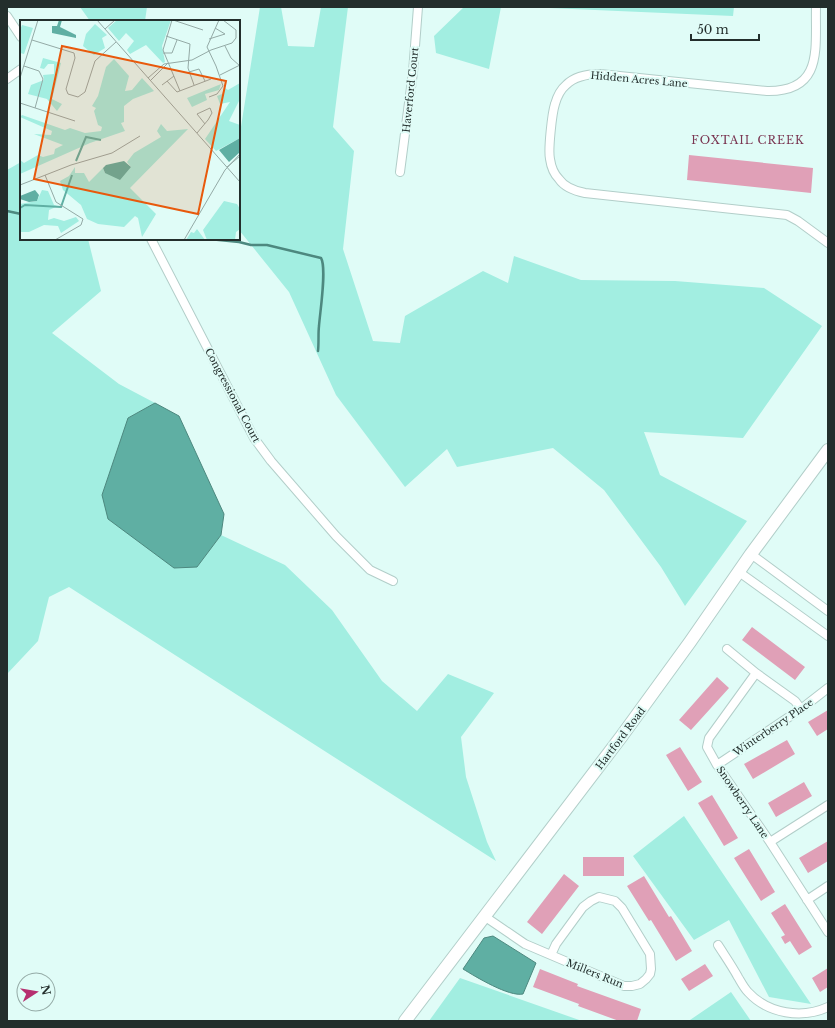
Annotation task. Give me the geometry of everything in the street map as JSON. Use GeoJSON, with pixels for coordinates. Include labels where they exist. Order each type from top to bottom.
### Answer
{"type":"FeatureCollection","features":[{"type":"Feature","properties":{"kind":"main road","name":"Hartford Road"},"geometry":{"type":"LineString","coordinates":[[406,1021],[625,731],[690,642],[751,554],[828,450]]}},
{"type":"Feature","properties":{"kind":"street","name":"Haverford Court"},"geometry":{"type":"LineString","coordinates":[[400,172],[413,72],[418,7]]}},
{"type":"Feature","properties":{"kind":"street","name":"Hidden Acres Lane"},"geometry":{"type":"LineString","coordinates":[[816,7],[813,65],[805,78],[794,87],[782,90],[767,91],[600,74],[582,76],[574,79],[566,85],[558,96],[554,106],[550,159],[555,174],[567,187],[574,190],[585,193],[787,215],[798,221],[828,243]]}},
{"type":"Feature","properties":{"kind":"street"},"geometry":{"type":"LineString","coordinates":[[7,16],[20,36]]}},
{"type":"Feature","properties":{"kind":"street"},"geometry":{"type":"LineString","coordinates":[[7,79],[20,70]]}},
{"type":"Feature","properties":{"kind":"street","name":"Congressional Court"},"geometry":{"type":"LineString","coordinates":[[152,240],[254,438],[271,461],[336,536],[370,570],[393,581]]}},
{"type":"Feature","properties":{"kind":"street"},"geometry":{"type":"LineString","coordinates":[[751,554],[828,611]]}},
{"type":"Feature","properties":{"kind":"street"},"geometry":{"type":"LineString","coordinates":[[739,572],[828,636]]}},
{"type":"Feature","properties":{"kind":"street"},"geometry":{"type":"LineString","coordinates":[[727,649],[756,673],[796,701],[801,709]]}},
{"type":"Feature","properties":{"kind":"street","name":"Snowberry Lane"},"geometry":{"type":"LineString","coordinates":[[756,673],[707,741],[707,747],[828,932]]}},
{"type":"Feature","properties":{"kind":"street","name":"Winterberry Place"},"geometry":{"type":"LineString","coordinates":[[717,764],[801,709],[828,688]]}},
{"type":"Feature","properties":{"kind":"street"},"geometry":{"type":"LineString","coordinates":[[770,842],[828,805]]}},
{"type":"Feature","properties":{"kind":"street"},"geometry":{"type":"LineString","coordinates":[[807,900],[828,886]]}},
{"type":"Feature","properties":{"kind":"street","name":"Millers Run"},"geometry":{"type":"LineString","coordinates":[[484,916],[516,940],[551,955],[624,986],[640,984],[650,974],[651,969],[650,954],[622,908],[614,901],[599,897],[584,907],[556,944],[551,955]]}},
{"type":"Feature","properties":{"kind":"street"},"geometry":{"type":"LineString","coordinates":[[718,945],[748,992],[763,1005],[782,1012],[801,1014],[818,1012],[828,1007]]}},
{"type":"Feature","properties":{"kind":"shaded area"},"geometry":{"type":"Polygon","coordinates":[[[80,7],[147,7],[145,20],[89,20],[80,7]]]}},
{"type":"Feature","properties":{"kind":"shaded area"},"geometry":{"type":"Polygon","coordinates":[[[260,7],[281,7],[288,46],[314,47],[321,7],[348,7],[333,127],[354,151],[343,249],[373,341],[400,343],[405,316],[483,271],[508,283],[514,256],[581,280],[675,281],[764,288],[822,326],[743,438],[644,432],[660,475],[747,521],[685,606],[661,567],[604,490],[553,448],[457,467],[447,449],[405,487],[336,395],[289,292],[240,231],[240,133],[260,7]]]}},
{"type":"Feature","properties":{"kind":"shaded area"},"geometry":{"type":"Polygon","coordinates":[[[464,7],[501,7],[489,69],[436,53],[434,36],[464,7]]]}},
{"type":"Feature","properties":{"kind":"shaded area"},"geometry":{"type":"Polygon","coordinates":[[[526,7],[734,7],[733,16],[526,7]]]}},
{"type":"Feature","properties":{"kind":"shaded area"},"geometry":{"type":"Polygon","coordinates":[[[20,163],[20,240],[88,240],[101,291],[52,333],[119,384],[155,403],[128,418],[197,567],[221,535],[285,565],[332,610],[382,681],[417,711],[448,674],[494,693],[461,737],[466,777],[487,842],[496,861],[69,587],[49,597],[38,641],[7,674],[7,170],[20,163]]]}},
{"type":"Feature","properties":{"kind":"shaded area"},"geometry":{"type":"Polygon","coordinates":[[[155,403],[179,416],[224,514],[221,535],[197,567],[174,568],[108,519],[102,495],[128,418],[155,403]]]}},
{"type":"Feature","properties":{"kind":"shaded area"},"geometry":{"type":"Polygon","coordinates":[[[684,816],[811,1004],[769,997],[729,920],[694,940],[633,856],[684,816]]]}},
{"type":"Feature","properties":{"kind":"shaded area"},"geometry":{"type":"Polygon","coordinates":[[[493,936],[536,963],[523,994],[501,990],[463,969],[484,938],[493,936]]]}},
{"type":"Feature","properties":{"kind":"shaded area"},"geometry":{"type":"Polygon","coordinates":[[[460,978],[582,1021],[429,1021],[460,978]]]}},
{"type":"Feature","properties":{"kind":"shaded area"},"geometry":{"type":"Polygon","coordinates":[[[731,992],[751,1021],[690,1020],[731,992]]]}},
{"type":"Feature","properties":{"kind":"building"},"geometry":{"type":"Polygon","coordinates":[[[689,155],[813,168],[811,193],[687,180],[689,155]]]}},
{"type":"Feature","properties":{"kind":"building"},"geometry":{"type":"Polygon","coordinates":[[[752,627],[805,667],[795,680],[742,640],[752,627]]]}},
{"type":"Feature","properties":{"kind":"building"},"geometry":{"type":"Polygon","coordinates":[[[717,677],[729,688],[691,730],[679,720],[717,677]]]}},
{"type":"Feature","properties":{"kind":"building"},"geometry":{"type":"Polygon","coordinates":[[[828,710],[828,729],[817,736],[808,722],[828,710]]]}},
{"type":"Feature","properties":{"kind":"building"},"geometry":{"type":"Polygon","coordinates":[[[787,740],[795,754],[753,779],[744,764],[787,740]]]}},
{"type":"Feature","properties":{"kind":"building"},"geometry":{"type":"Polygon","coordinates":[[[680,747],[702,782],[688,791],[666,755],[680,747]]]}},
{"type":"Feature","properties":{"kind":"building"},"geometry":{"type":"Polygon","coordinates":[[[804,782],[812,796],[776,817],[768,803],[804,782]]]}},
{"type":"Feature","properties":{"kind":"building"},"geometry":{"type":"Polygon","coordinates":[[[712,795],[738,838],[724,846],[698,803],[712,795]]]}},
{"type":"Feature","properties":{"kind":"building"},"geometry":{"type":"Polygon","coordinates":[[[828,841],[828,861],[808,873],[799,858],[828,841]]]}},
{"type":"Feature","properties":{"kind":"building"},"geometry":{"type":"Polygon","coordinates":[[[749,849],[775,892],[761,901],[734,858],[749,849]]]}},
{"type":"Feature","properties":{"kind":"building"},"geometry":{"type":"Polygon","coordinates":[[[583,857],[624,857],[624,876],[583,876],[583,857]]]}},
{"type":"Feature","properties":{"kind":"building"},"geometry":{"type":"Polygon","coordinates":[[[564,874],[579,886],[542,934],[527,922],[564,874]]]}},
{"type":"Feature","properties":{"kind":"building"},"geometry":{"type":"Polygon","coordinates":[[[644,876],[692,951],[676,961],[651,920],[649,921],[627,886],[644,876]]]}},
{"type":"Feature","properties":{"kind":"building"},"geometry":{"type":"Polygon","coordinates":[[[785,904],[812,947],[799,955],[790,941],[785,944],[781,937],[785,935],[771,913],[785,904]]]}},
{"type":"Feature","properties":{"kind":"building"},"geometry":{"type":"Polygon","coordinates":[[[705,964],[713,976],[689,991],[681,979],[705,964]]]}},
{"type":"Feature","properties":{"kind":"building"},"geometry":{"type":"Polygon","coordinates":[[[828,968],[828,987],[820,992],[812,978],[828,968]]]}},
{"type":"Feature","properties":{"kind":"building"},"geometry":{"type":"Polygon","coordinates":[[[540,969],[578,984],[577,986],[641,1009],[637,1021],[619,1021],[533,987],[540,969]]]}},
{"type":"Feature","properties":{"kind":"waterway"},"geometry":{"type":"LineString","coordinates":[[7,211],[20,214]]}},
{"type":"Feature","properties":{"kind":"waterway"},"geometry":{"type":"LineString","coordinates":[[219,240],[251,245],[267,245],[321,258],[323,263],[323,280],[318,351]]}},
{"type":"Feature","properties":{"kind":"district","name":"FOXTAIL CREEK"},"geometry":{"type":"Point","coordinates":[748,140]}}]}
